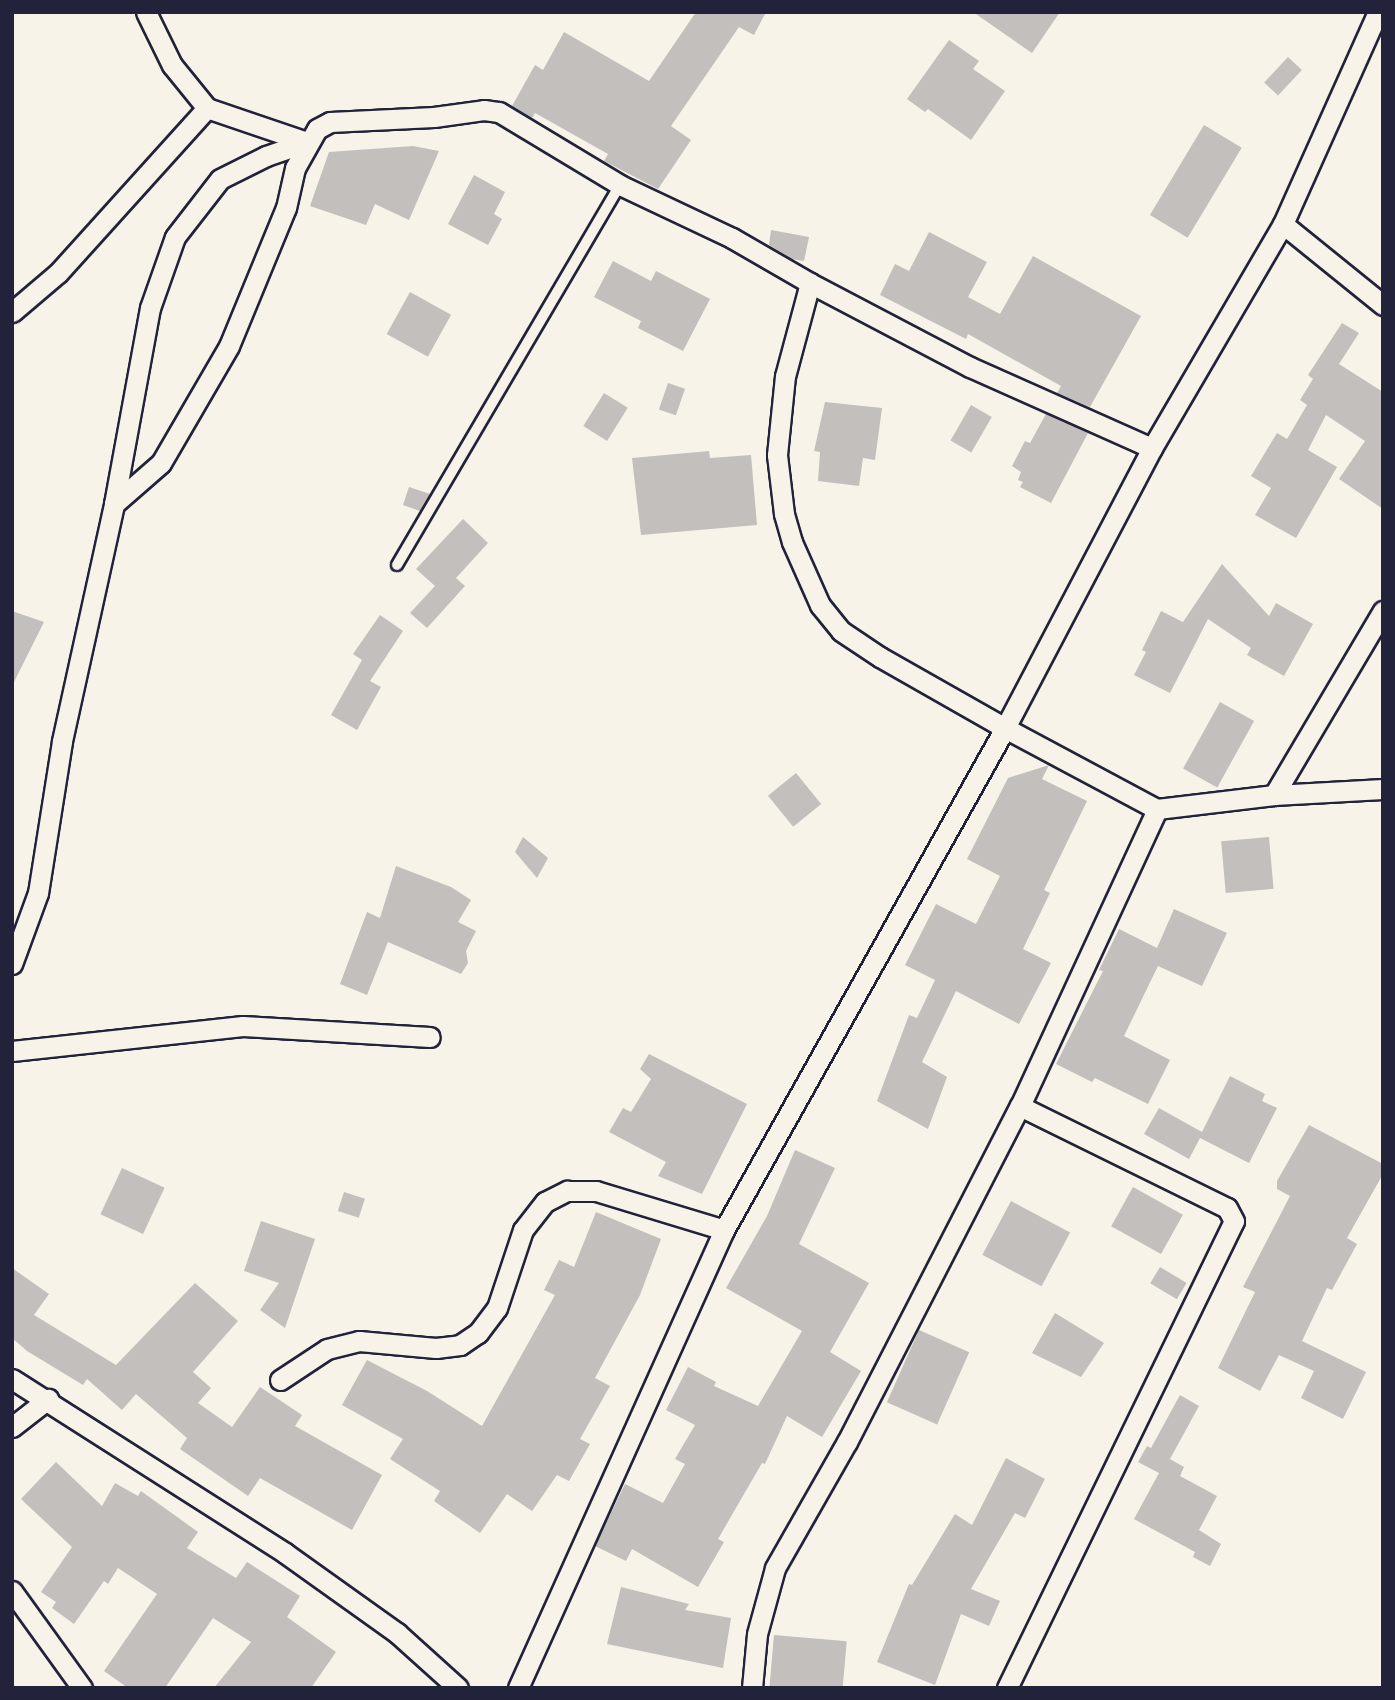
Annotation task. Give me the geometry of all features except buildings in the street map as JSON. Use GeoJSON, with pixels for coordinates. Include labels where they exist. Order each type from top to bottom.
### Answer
{"type":"FeatureCollection","features":[{"type":"Feature","properties":{"kind":"street"},"geometry":{"type":"LineString","coordinates":[[146,12],[172,65],[207,108],[307,142]]}},
{"type":"Feature","properties":{"kind":"street"},"geometry":{"type":"LineString","coordinates":[[518,1688],[723,1230],[1005,728],[1152,448],[1283,224],[1378,12]]}},
{"type":"Feature","properties":{"kind":"street"},"geometry":{"type":"LineString","coordinates":[[12,312],[58,274],[207,108]]}},
{"type":"Feature","properties":{"kind":"street"},"geometry":{"type":"LineString","coordinates":[[114,504],[161,463],[229,346],[286,208],[295,168],[307,142],[317,129],[341,119],[434,117],[492,111],[516,121],[620,186],[732,237],[810,283],[970,367],[1152,448]]}},
{"type":"Feature","properties":{"kind":"street"},"geometry":{"type":"LineString","coordinates":[[12,964],[38,893],[62,741],[114,504],[150,308],[175,237],[220,179],[266,156],[307,142]]}},
{"type":"Feature","properties":{"kind":"street"},"geometry":{"type":"LineString","coordinates":[[1283,224],[1383,305]]}},
{"type":"Feature","properties":{"kind":"street"},"geometry":{"type":"LineString","coordinates":[[810,283],[785,376],[777,455],[784,514],[803,569],[820,605],[841,631],[880,657],[1005,728],[1157,809],[1274,795],[1383,789]]}},
{"type":"Feature","properties":{"kind":"street"},"geometry":{"type":"LineString","coordinates":[[1274,795],[1383,611]]}},
{"type":"Feature","properties":{"kind":"street"},"geometry":{"type":"LineString","coordinates":[[752,1688],[757,1634],[775,1568],[847,1441],[1020,1106],[1157,809]]}},
{"type":"Feature","properties":{"kind":"street"},"geometry":{"type":"LineString","coordinates":[[12,1051],[243,1026],[430,1037]]}},
{"type":"Feature","properties":{"kind":"street"},"geometry":{"type":"LineString","coordinates":[[1007,1688],[1234,1221],[1227,1208],[1020,1106]]}},
{"type":"Feature","properties":{"kind":"street"},"geometry":{"type":"LineString","coordinates":[[280,1380],[327,1349],[359,1341],[436,1348],[460,1345],[478,1333],[497,1308],[523,1230],[545,1202],[567,1191],[596,1191],[723,1230]]}},
{"type":"Feature","properties":{"kind":"street"},"geometry":{"type":"LineString","coordinates":[[12,1379],[48,1399],[285,1553],[397,1633],[458,1688]]}},
{"type":"Feature","properties":{"kind":"street"},"geometry":{"type":"LineString","coordinates":[[12,1427],[48,1399]]}},
{"type":"Feature","properties":{"kind":"street"},"geometry":{"type":"LineString","coordinates":[[12,1591],[82,1688]]}},
{"type":"Feature","properties":{"kind":"lane"},"geometry":{"type":"LineString","coordinates":[[397,565],[620,186]]}}]}
